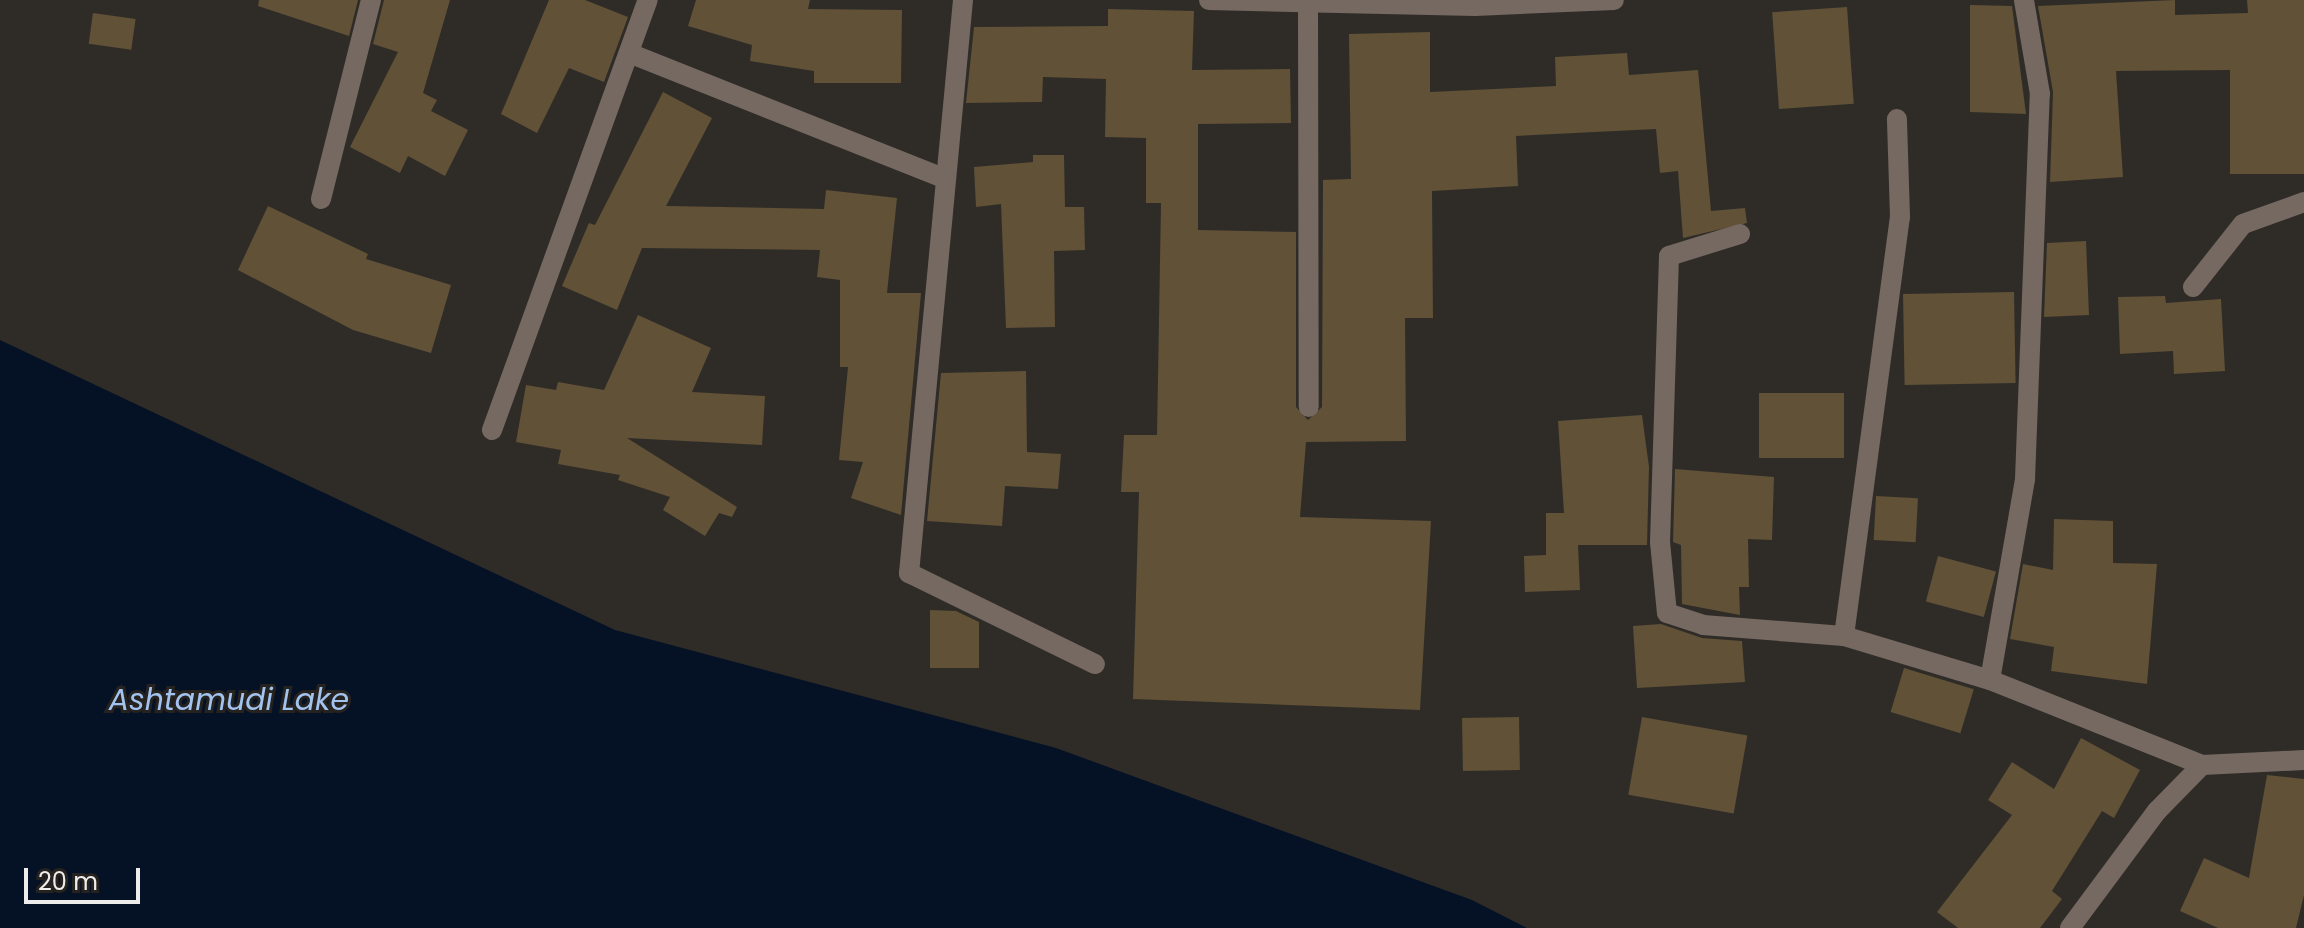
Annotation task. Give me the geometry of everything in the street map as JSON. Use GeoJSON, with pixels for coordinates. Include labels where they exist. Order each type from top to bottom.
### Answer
{"type":"FeatureCollection","features":[{"type":"Feature","properties":{"kind":"street"},"geometry":{"type":"LineString","coordinates":[[321,199],[371,0]]}},
{"type":"Feature","properties":{"kind":"street"},"geometry":{"type":"LineString","coordinates":[[492,430],[648,0]]}},
{"type":"Feature","properties":{"kind":"street"},"geometry":{"type":"LineString","coordinates":[[963,0],[909,573],[1095,664]]}},
{"type":"Feature","properties":{"kind":"street"},"geometry":{"type":"LineString","coordinates":[[1209,0],[1308,5],[1614,0]]}},
{"type":"Feature","properties":{"kind":"street"},"geometry":{"type":"LineString","coordinates":[[1990,680],[2025,479],[2040,94],[2024,0]]}},
{"type":"Feature","properties":{"kind":"street"},"geometry":{"type":"LineString","coordinates":[[1308,5],[1309,407]]}},
{"type":"Feature","properties":{"kind":"street"},"geometry":{"type":"LineString","coordinates":[[629,53],[946,179]]}},
{"type":"Feature","properties":{"kind":"street"},"geometry":{"type":"LineString","coordinates":[[1844,636],[1900,217],[1897,119]]}},
{"type":"Feature","properties":{"kind":"street"},"geometry":{"type":"LineString","coordinates":[[2193,287],[2243,224],[2304,202]]}},
{"type":"Feature","properties":{"kind":"street"},"geometry":{"type":"LineString","coordinates":[[1740,234],[1669,256],[1660,542],[1667,613],[1703,625],[1844,636],[1990,680],[2202,765],[2304,760]]}},
{"type":"Feature","properties":{"kind":"street"},"geometry":{"type":"LineString","coordinates":[[2070,928],[2157,811],[2202,765]]}},
{"type":"Feature","properties":{"kind":"water","name":"Ashtamudi Lake"},"geometry":{"type":"Polygon","coordinates":[[[0,340],[615,630],[1056,748],[1472,900],[1527,928],[0,928],[0,340]]]}},
{"type":"Feature","properties":{"kind":"building"},"geometry":{"type":"Polygon","coordinates":[[[259,0],[358,0],[349,36],[258,6],[259,0]]]}},
{"type":"Feature","properties":{"kind":"building"},"geometry":{"type":"Polygon","coordinates":[[[384,0],[450,0],[423,93],[437,100],[431,111],[468,130],[445,176],[408,156],[400,173],[350,147],[398,52],[373,44],[384,0]]]}},
{"type":"Feature","properties":{"kind":"building"},"geometry":{"type":"Polygon","coordinates":[[[549,0],[585,0],[628,17],[604,82],[569,68],[537,133],[501,114],[549,0]]]}},
{"type":"Feature","properties":{"kind":"building"},"geometry":{"type":"Polygon","coordinates":[[[696,0],[810,0],[808,9],[902,10],[901,83],[814,83],[814,71],[750,61],[752,45],[688,26],[696,0]]]}},
{"type":"Feature","properties":{"kind":"building"},"geometry":{"type":"Polygon","coordinates":[[[2175,0],[2175,15],[2248,13],[2247,0],[2304,0],[2304,174],[2230,174],[2230,70],[2116,71],[2123,177],[2050,182],[2053,92],[2038,6],[2175,0]]]}},
{"type":"Feature","properties":{"kind":"building"},"geometry":{"type":"Polygon","coordinates":[[[1970,5],[2012,6],[2026,114],[1970,112],[1970,5]]]}},
{"type":"Feature","properties":{"kind":"building"},"geometry":{"type":"Polygon","coordinates":[[[1847,7],[1854,104],[1779,109],[1772,12],[1847,7]]]}},
{"type":"Feature","properties":{"kind":"building"},"geometry":{"type":"Polygon","coordinates":[[[1108,9],[1194,11],[1192,70],[1290,69],[1291,123],[1198,124],[1198,230],[1296,232],[1296,407],[1308,420],[1322,407],[1323,180],[1351,179],[1349,34],[1430,32],[1430,92],[1556,86],[1555,57],[1627,53],[1629,75],[1698,70],[1711,211],[1745,208],[1747,223],[1683,238],[1678,171],[1660,173],[1656,129],[1516,136],[1518,186],[1432,191],[1433,318],[1405,318],[1406,441],[1306,442],[1300,517],[1431,521],[1420,710],[1133,699],[1139,492],[1121,492],[1124,435],[1157,435],[1161,203],[1146,203],[1146,138],[1105,137],[1106,79],[1043,77],[1042,102],[966,103],[974,27],[1108,26],[1108,9]]]}},
{"type":"Feature","properties":{"kind":"building"},"geometry":{"type":"Polygon","coordinates":[[[93,13],[136,19],[131,50],[89,44],[93,13]]]}},
{"type":"Feature","properties":{"kind":"building"},"geometry":{"type":"Polygon","coordinates":[[[663,92],[712,118],[666,206],[824,209],[826,190],[897,198],[887,293],[921,293],[901,515],[851,498],[863,462],[839,460],[848,367],[840,367],[840,280],[817,277],[820,250],[642,248],[617,310],[562,286],[589,223],[595,225],[663,92]]]}},
{"type":"Feature","properties":{"kind":"building"},"geometry":{"type":"Polygon","coordinates":[[[1033,155],[1064,155],[1065,207],[1084,207],[1085,250],[1054,251],[1055,327],[1006,328],[1001,204],[976,207],[974,167],[1033,162],[1033,155]]]}},
{"type":"Feature","properties":{"kind":"building"},"geometry":{"type":"Polygon","coordinates":[[[268,206],[368,254],[366,259],[451,285],[431,353],[353,330],[238,270],[268,206]]]}},
{"type":"Feature","properties":{"kind":"building"},"geometry":{"type":"Polygon","coordinates":[[[2086,241],[2089,315],[2044,317],[2047,243],[2086,241]]]}},
{"type":"Feature","properties":{"kind":"building"},"geometry":{"type":"Polygon","coordinates":[[[2014,292],[2016,383],[1905,385],[1903,294],[2014,292]]]}},
{"type":"Feature","properties":{"kind":"building"},"geometry":{"type":"Polygon","coordinates":[[[2165,296],[2166,303],[2221,299],[2225,371],[2174,374],[2173,351],[2120,354],[2118,297],[2165,296]]]}},
{"type":"Feature","properties":{"kind":"building"},"geometry":{"type":"Polygon","coordinates":[[[638,315],[711,348],[692,392],[765,396],[762,445],[627,438],[737,507],[732,517],[719,513],[705,536],[663,510],[670,497],[618,480],[620,475],[558,464],[561,450],[516,442],[526,385],[556,390],[558,382],[604,390],[638,315]]]}},
{"type":"Feature","properties":{"kind":"building"},"geometry":{"type":"Polygon","coordinates":[[[1026,371],[1027,452],[1061,454],[1058,489],[1005,486],[1002,526],[927,521],[941,373],[1026,371]]]}},
{"type":"Feature","properties":{"kind":"building"},"geometry":{"type":"Polygon","coordinates":[[[1759,393],[1844,393],[1844,458],[1759,458],[1759,393]]]}},
{"type":"Feature","properties":{"kind":"building"},"geometry":{"type":"Polygon","coordinates":[[[1642,415],[1649,467],[1647,545],[1578,545],[1580,590],[1525,592],[1524,556],[1546,555],[1546,513],[1564,513],[1558,421],[1642,415]]]}},
{"type":"Feature","properties":{"kind":"building"},"geometry":{"type":"Polygon","coordinates":[[[1675,469],[1774,477],[1772,540],[1748,539],[1749,587],[1739,587],[1740,615],[1682,604],[1681,545],[1673,542],[1675,469]]]}},
{"type":"Feature","properties":{"kind":"building"},"geometry":{"type":"Polygon","coordinates":[[[1876,496],[1918,498],[1916,542],[1874,540],[1876,496]]]}},
{"type":"Feature","properties":{"kind":"building"},"geometry":{"type":"Polygon","coordinates":[[[2054,519],[2113,521],[2113,563],[2157,564],[2147,684],[2051,671],[2054,647],[2010,639],[2023,564],[2053,570],[2054,519]]]}},
{"type":"Feature","properties":{"kind":"building"},"geometry":{"type":"Polygon","coordinates":[[[1938,556],[1996,572],[1984,617],[1926,601],[1938,556]]]}},
{"type":"Feature","properties":{"kind":"building"},"geometry":{"type":"Polygon","coordinates":[[[930,610],[956,611],[979,622],[979,668],[930,668],[930,610]]]}},
{"type":"Feature","properties":{"kind":"building"},"geometry":{"type":"Polygon","coordinates":[[[1661,624],[1702,638],[1742,641],[1745,682],[1637,688],[1633,626],[1661,624]]]}},
{"type":"Feature","properties":{"kind":"building"},"geometry":{"type":"Polygon","coordinates":[[[1904,668],[1974,689],[1960,733],[1891,712],[1904,668]]]}},
{"type":"Feature","properties":{"kind":"building"},"geometry":{"type":"Polygon","coordinates":[[[1519,717],[1520,770],[1463,771],[1462,718],[1519,717]]]}},
{"type":"Feature","properties":{"kind":"building"},"geometry":{"type":"Polygon","coordinates":[[[1642,717],[1747,736],[1734,813],[1628,795],[1642,717]]]}},
{"type":"Feature","properties":{"kind":"building"},"geometry":{"type":"Polygon","coordinates":[[[2081,738],[2140,770],[2114,818],[2102,811],[2052,891],[2062,899],[2040,928],[1958,928],[1937,912],[2012,815],[1988,800],[2012,762],[2054,789],[2081,738]]]}},
{"type":"Feature","properties":{"kind":"building"},"geometry":{"type":"Polygon","coordinates":[[[2267,775],[2304,779],[2304,895],[2296,928],[2218,928],[2180,911],[2204,858],[2249,878],[2267,775]]]}}]}
